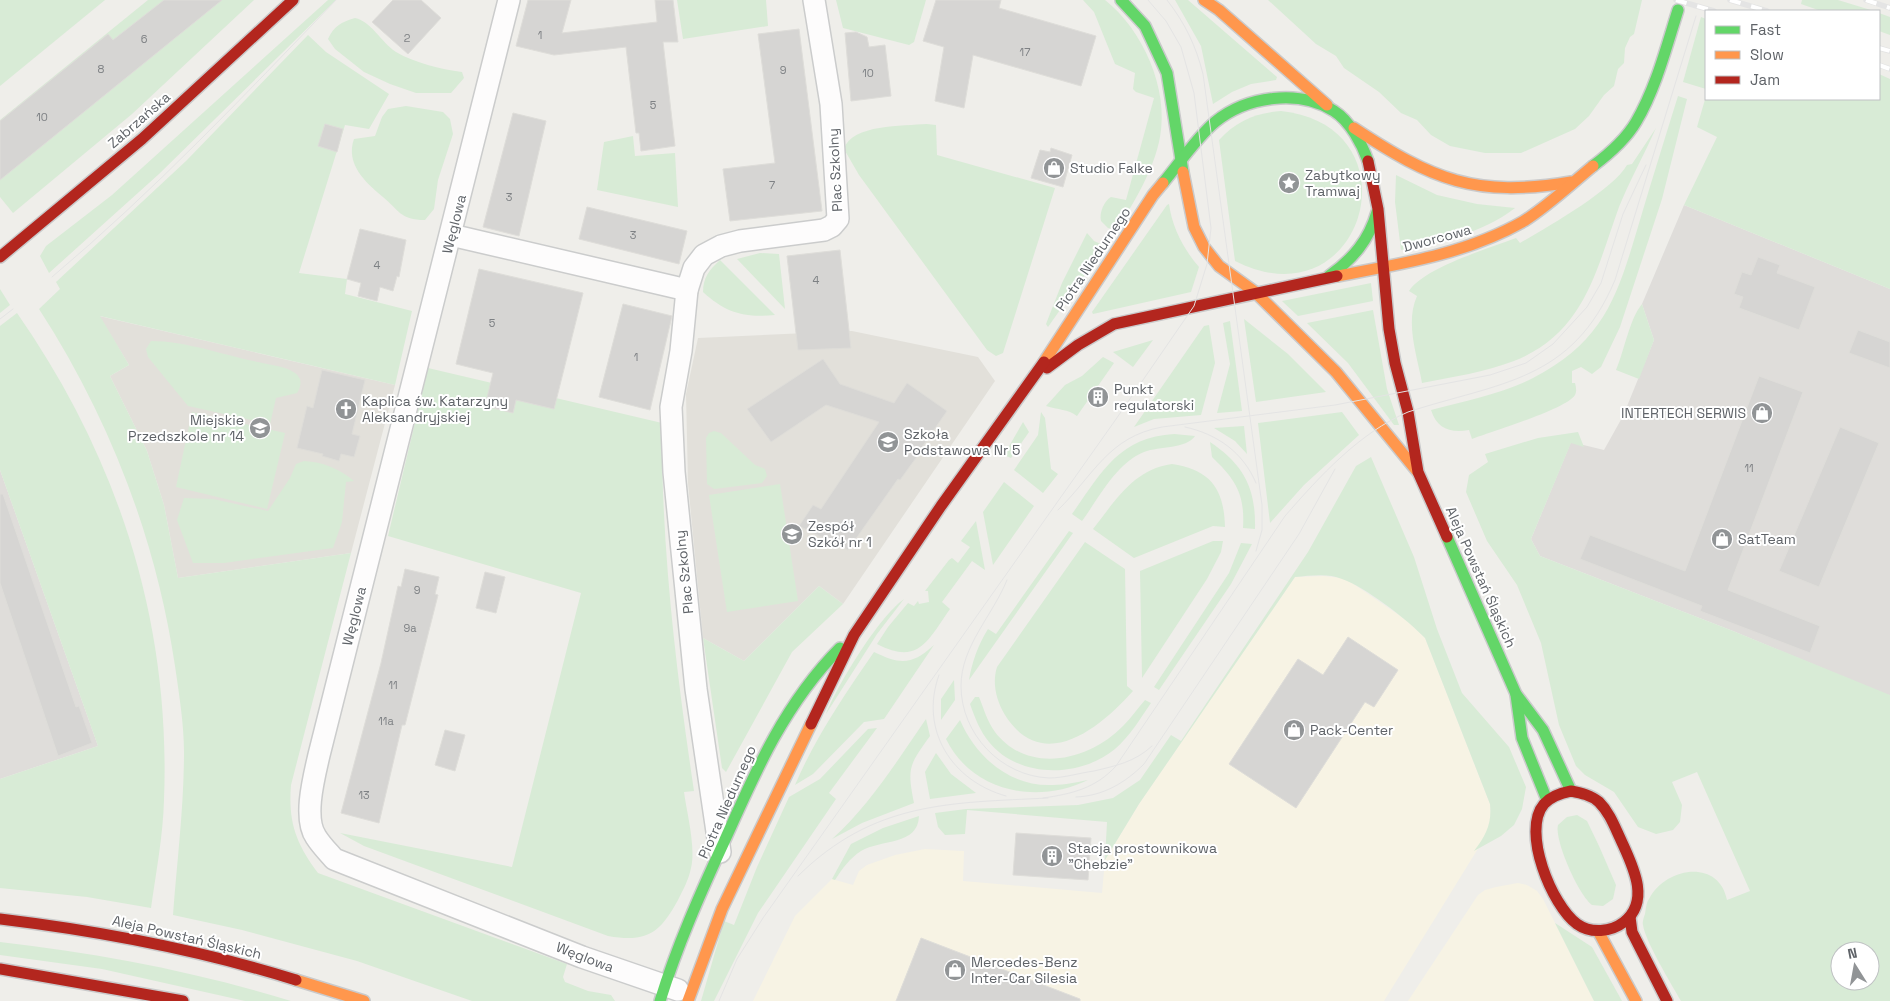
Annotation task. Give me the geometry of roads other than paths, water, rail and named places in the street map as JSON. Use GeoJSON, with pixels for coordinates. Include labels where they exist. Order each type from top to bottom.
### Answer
{"type":"FeatureCollection","features":[{"type":"Feature","properties":{"kind":"main road","name":"Zabrzańska"},"geometry":{"type":"LineString","coordinates":[[0,256],[142,139],[293,0]]}},
{"type":"Feature","properties":{"kind":"main road"},"geometry":{"type":"LineString","coordinates":[[1121,0],[1145,26],[1159,52],[1167,73],[1182,160]]}},
{"type":"Feature","properties":{"kind":"main road"},"geometry":{"type":"LineString","coordinates":[[1204,0],[1219,10],[1348,123]]}},
{"type":"Feature","properties":{"kind":"main road","name":"Dworcowa"},"geometry":{"type":"LineString","coordinates":[[1255,292],[1436,257],[1479,243],[1504,231],[1549,203],[1618,145],[1636,123],[1656,79],[1678,10]]}},
{"type":"Feature","properties":{"kind":"main road","name":"Piotra Niedurnego"},"geometry":{"type":"LineString","coordinates":[[688,997],[742,863],[854,635],[941,506],[1034,379],[1064,329],[1153,195],[1216,122],[1244,104],[1272,98],[1292,98],[1313,102],[1334,111]]}},
{"type":"Feature","properties":{"kind":"main road"},"geometry":{"type":"LineString","coordinates":[[1153,195],[1166,157],[1174,117]]}},
{"type":"Feature","properties":{"kind":"main road","name":"Dworcowa"},"geometry":{"type":"LineString","coordinates":[[1348,123],[1413,165],[1459,184],[1511,190],[1533,189],[1572,182]]}},
{"type":"Feature","properties":{"kind":"main road","name":"Aleja Powstań Śląskich"},"geometry":{"type":"LineString","coordinates":[[1348,123],[1368,160],[1378,208],[1387,304],[1395,363],[1408,412],[1418,472],[1516,694],[1542,730],[1571,792]]}},
{"type":"Feature","properties":{"kind":"main road","name":"Aleja Powstań Śląskich"},"geometry":{"type":"LineString","coordinates":[[1182,160],[1187,200],[1198,238],[1220,266],[1255,292],[1336,372],[1418,472]]}},
{"type":"Feature","properties":{"kind":"main road"},"geometry":{"type":"LineString","coordinates":[[1324,279],[1342,267],[1357,253],[1371,230],[1378,208]]}},
{"type":"Feature","properties":{"kind":"main road"},"geometry":{"type":"LineString","coordinates":[[1406,276],[1436,257]]}},
{"type":"Feature","properties":{"kind":"main road"},"geometry":{"type":"LineString","coordinates":[[1387,304],[1396,287]]}},
{"type":"Feature","properties":{"kind":"main road","name":"Piotra Niedurnego"},"geometry":{"type":"LineString","coordinates":[[1034,379],[1078,345],[1114,324],[1255,292]]}},
{"type":"Feature","properties":{"kind":"main road","name":"Piotra Niedurnego"},"geometry":{"type":"LineString","coordinates":[[662,993],[720,852],[768,747],[818,667],[854,635]]}},
{"type":"Feature","properties":{"kind":"main road","name":"Aleja Powstań Śląskich"},"geometry":{"type":"LineString","coordinates":[[1516,694],[1522,738],[1547,800]]}},
{"type":"Feature","properties":{"kind":"main road"},"geometry":{"type":"LineString","coordinates":[[1571,792],[1587,794],[1598,800],[1611,818],[1636,874],[1638,891],[1636,906],[1630,917],[1613,928],[1598,931],[1586,929],[1570,918],[1563,908],[1550,880],[1535,836],[1540,810],[1547,800],[1571,792]]}},
{"type":"Feature","properties":{"kind":"main road"},"geometry":{"type":"LineString","coordinates":[[1630,917],[1632,932],[1668,1001]]}},
{"type":"Feature","properties":{"kind":"main road","name":"Aleja Powstań Śląskich"},"geometry":{"type":"LineString","coordinates":[[0,919],[77,928],[244,964],[364,1001]]}},
{"type":"Feature","properties":{"kind":"main road"},"geometry":{"type":"LineString","coordinates":[[1598,931],[1636,1001]]}},
{"type":"Feature","properties":{"kind":"main road"},"geometry":{"type":"LineString","coordinates":[[0,969],[183,1001]]}},
{"type":"Feature","properties":{"kind":"street","name":"Węglowa"},"geometry":{"type":"LineString","coordinates":[[509,0],[312,787],[310,821],[315,836],[334,859],[582,957],[662,993],[688,997]]}},
{"type":"Feature","properties":{"kind":"street","name":"Plac Szkolny"},"geometry":{"type":"LineString","coordinates":[[720,852],[696,689],[674,472],[671,407],[681,351],[686,290],[694,268],[704,255],[721,246],[740,241],[824,230],[832,226],[838,219],[831,104],[814,0]]}},
{"type":"Feature","properties":{"kind":"street"},"geometry":{"type":"LineString","coordinates":[[451,235],[686,290]]}},
{"type":"Feature","properties":{"kind":"tram line"},"geometry":{"type":"LineString","coordinates":[[52,277],[162,177],[233,107],[336,0]]}},
{"type":"Feature","properties":{"kind":"tram line"},"geometry":{"type":"LineString","coordinates":[[719,1001],[737,959],[763,918],[1194,306],[1207,264],[1211,228],[1194,93],[1181,47],[1166,21],[1148,0]]}},
{"type":"Feature","properties":{"kind":"tram line"},"geometry":{"type":"LineString","coordinates":[[1167,0],[1189,35],[1203,74],[1262,505],[1262,530],[1256,551]]}},
{"type":"Feature","properties":{"kind":"tram line"},"geometry":{"type":"LineString","coordinates":[[1043,798],[1083,789],[1100,780],[1116,766],[1285,516],[1341,457],[1373,431],[1408,412],[1503,384],[1530,373],[1555,359],[1577,339],[1598,314],[1615,280],[1696,16]]}},
{"type":"Feature","properties":{"kind":"tram line"},"geometry":{"type":"LineString","coordinates":[[1058,510],[1115,448],[1128,439],[1144,432],[1162,427],[1335,405],[1490,375],[1526,363],[1553,344],[1587,307],[1601,283],[1623,214],[1646,165]]}},
{"type":"Feature","properties":{"kind":"tram line"},"geometry":{"type":"LineString","coordinates":[[0,319],[13,309]]}},
{"type":"Feature","properties":{"kind":"tram line"},"geometry":{"type":"LineString","coordinates":[[1185,427],[1208,434],[1228,446],[1244,462],[1256,483]]}},
{"type":"Feature","properties":{"kind":"tram line"},"geometry":{"type":"LineString","coordinates":[[1076,797],[1095,794],[1113,787],[1121,783],[1144,764],[1299,534],[1335,469]]}},
{"type":"Feature","properties":{"kind":"tram line"},"geometry":{"type":"LineString","coordinates":[[1007,580],[972,644],[962,671],[963,704],[968,720],[976,736],[987,749],[1000,761],[1015,770],[1049,778],[1094,771],[1117,765],[1132,760],[1152,746]]}},
{"type":"Feature","properties":{"kind":"tram line"},"geometry":{"type":"LineString","coordinates":[[939,675],[934,695],[933,715],[937,734],[945,750],[956,766],[970,778],[987,789],[1006,796]]}},
{"type":"Feature","properties":{"kind":"tram line"},"geometry":{"type":"LineString","coordinates":[[798,876],[827,851],[855,833],[885,820],[915,811],[946,805],[1048,798]]}},
{"type":"Feature","properties":{"kind":"railway"},"geometry":{"type":"LineString","coordinates":[[1676,0],[1711,10]]}},
{"type":"Feature","properties":{"kind":"railway"},"geometry":{"type":"LineString","coordinates":[[1730,0],[1764,10]]}},
{"type":"Feature","properties":{"kind":"railway"},"geometry":{"type":"LineString","coordinates":[[1866,0],[1890,8]]}},
{"type":"Feature","properties":{"kind":"railway"},"geometry":{"type":"LineString","coordinates":[[1880,48],[1890,51]]}},
{"type":"Feature","properties":{"kind":"railway"},"geometry":{"type":"LineString","coordinates":[[1880,65],[1890,69]]}},
{"type":"Feature","properties":{"kind":"place","name":"Studio Falke"},"geometry":{"type":"Point","coordinates":[1054,168]}},
{"type":"Feature","properties":{"kind":"place","name":"Zabytkowy Tramwaj"},"geometry":{"type":"Point","coordinates":[1289,183]}},
{"type":"Feature","properties":{"kind":"place","name":"Punkt regulatorski"},"geometry":{"type":"Point","coordinates":[1098,397]}},
{"type":"Feature","properties":{"kind":"place","name":"Kaplica św. Katarzyny Aleksandryjskiej"},"geometry":{"type":"Point","coordinates":[346,409]}},
{"type":"Feature","properties":{"kind":"place","name":"INTERTECH SERWIS"},"geometry":{"type":"Point","coordinates":[1762,413]}},
{"type":"Feature","properties":{"kind":"place","name":"Miejskie Przedszkole nr 14"},"geometry":{"type":"Point","coordinates":[260,428]}},
{"type":"Feature","properties":{"kind":"place","name":"Szkoła Podstawowa Nr 5"},"geometry":{"type":"Point","coordinates":[888,442]}},
{"type":"Feature","properties":{"kind":"place","name":"Zespół Szkół nr 1"},"geometry":{"type":"Point","coordinates":[792,534]}},
{"type":"Feature","properties":{"kind":"place","name":"SatTeam"},"geometry":{"type":"Point","coordinates":[1722,539]}},
{"type":"Feature","properties":{"kind":"place","name":"Pack-Center"},"geometry":{"type":"Point","coordinates":[1294,730]}},
{"type":"Feature","properties":{"kind":"place","name":"Stacja prostownikowa \"Chebzie\""},"geometry":{"type":"Point","coordinates":[1052,856]}},
{"type":"Feature","properties":{"kind":"place","name":"Mercedes-Benz Inter-Car Silesia"},"geometry":{"type":"Point","coordinates":[955,970]}}]}
